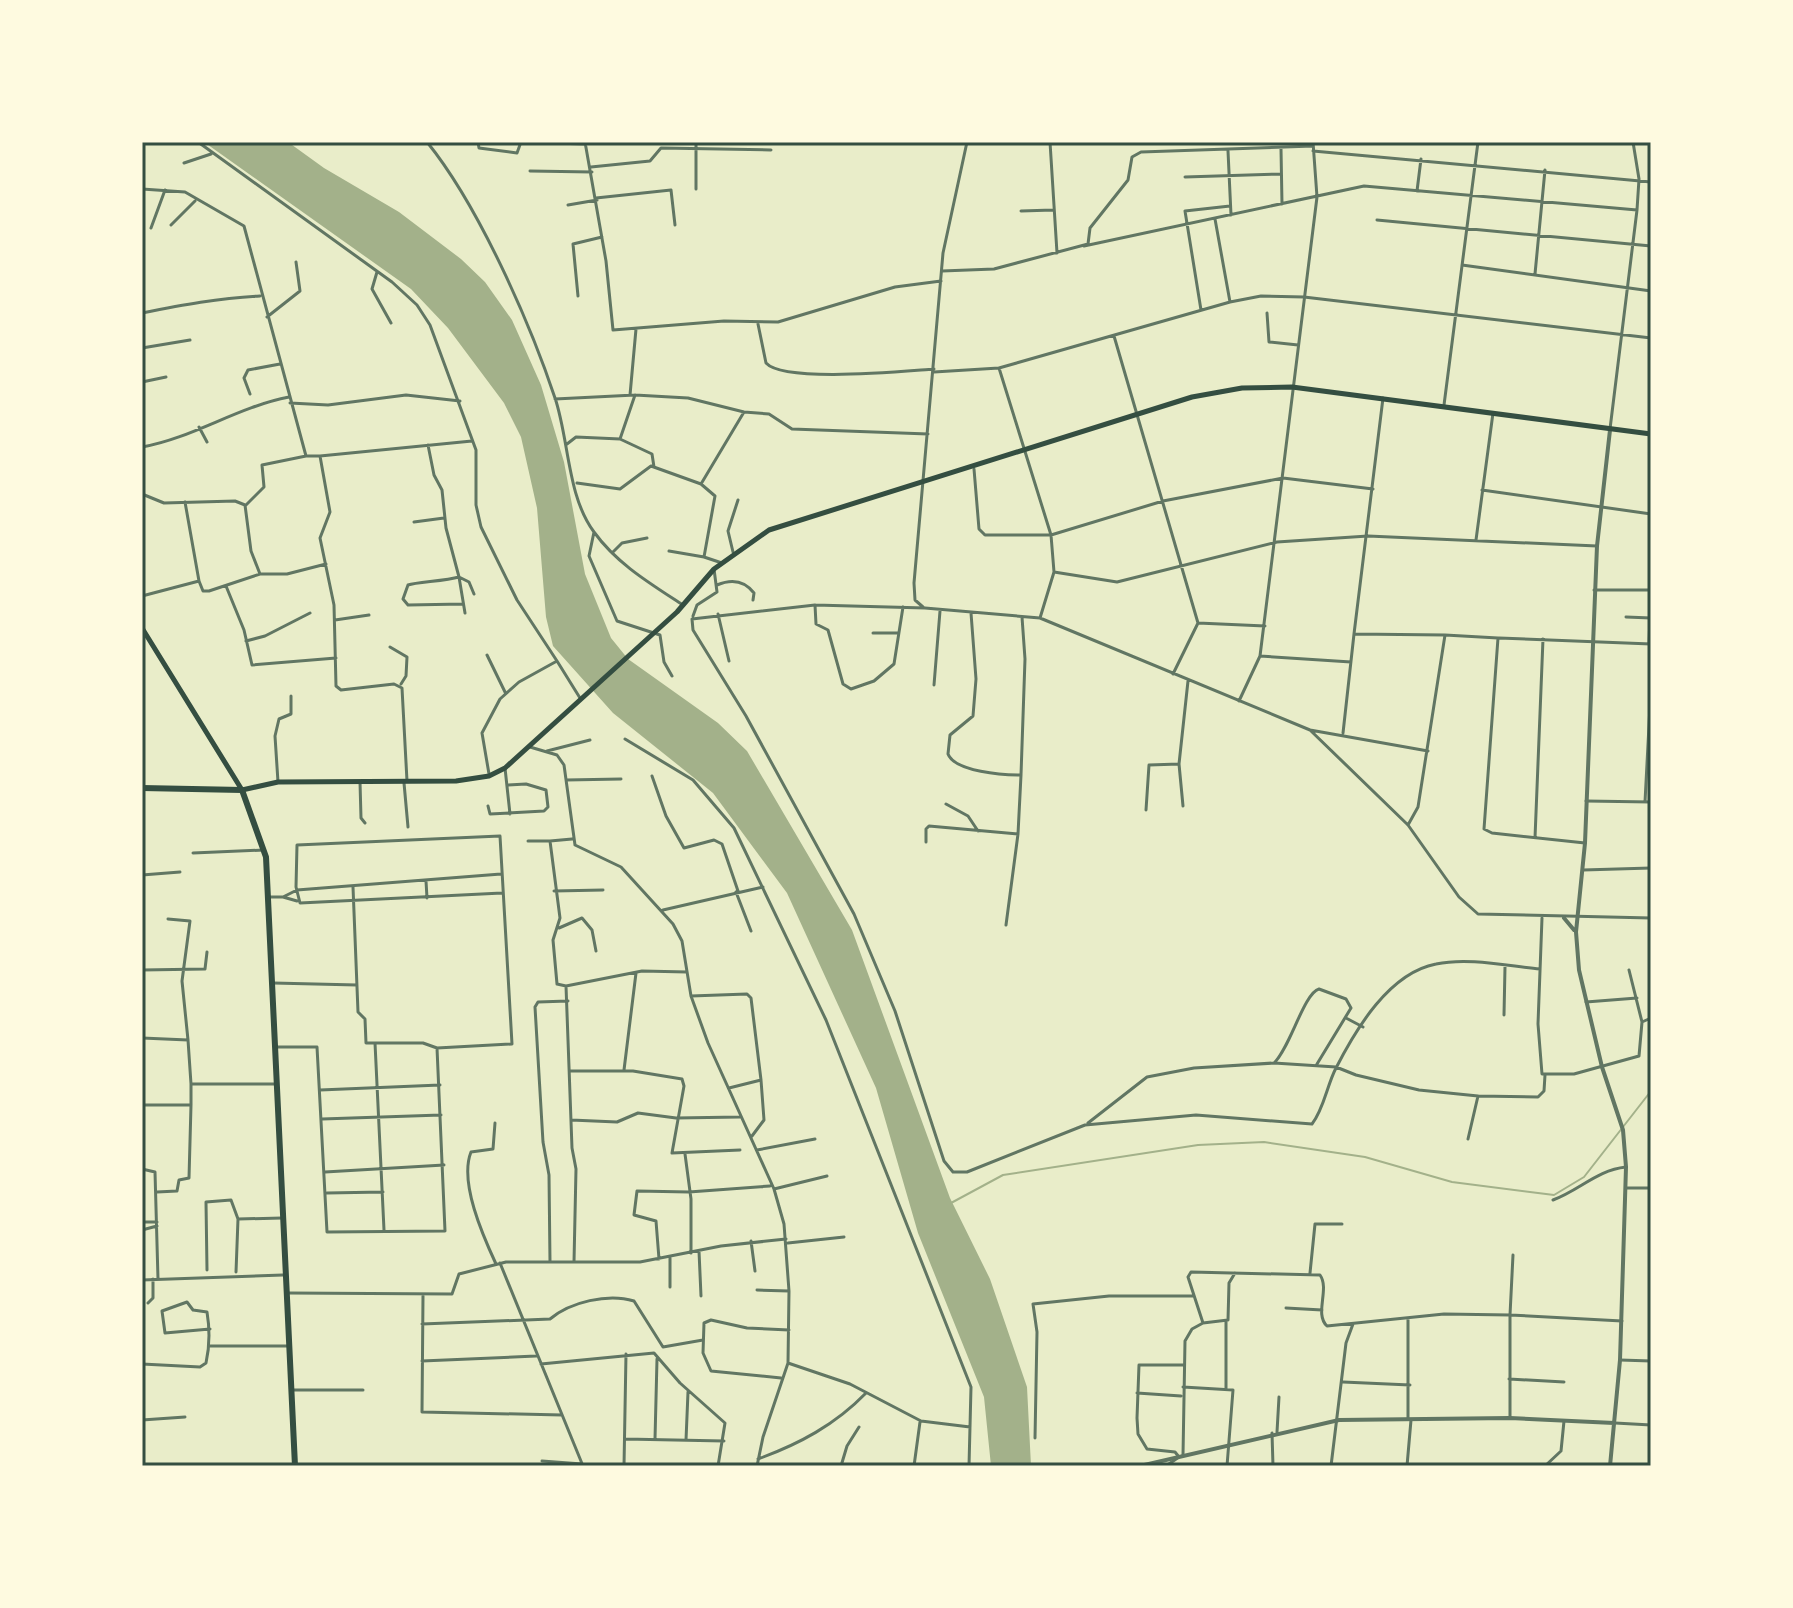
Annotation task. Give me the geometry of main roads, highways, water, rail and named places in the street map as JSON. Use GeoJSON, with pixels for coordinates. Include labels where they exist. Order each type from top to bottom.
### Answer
{"type":"FeatureCollection","features":[{"type":"Feature","properties":{"kind":"highway"},"geometry":{"type":"LineString","coordinates":[[142,788],[242,790],[264,850],[286,1218],[295,1466]]}},
{"type":"Feature","properties":{"kind":"main road"},"geometry":{"type":"LineString","coordinates":[[142,628],[242,790],[278,782],[405,783],[489,776],[505,768],[530,747],[677,612],[733,552],[786,522],[974,469],[1025,449],[1137,415],[1217,392],[1292,387],[1651,434]]}},
{"type":"Feature","properties":{"kind":"waterway"},"geometry":{"type":"LineString","coordinates":[[951,1203],[1003,1175],[1198,1145],[1264,1142],[1365,1157],[1452,1182],[1554,1195],[1584,1177],[1651,1091]]}}]}
